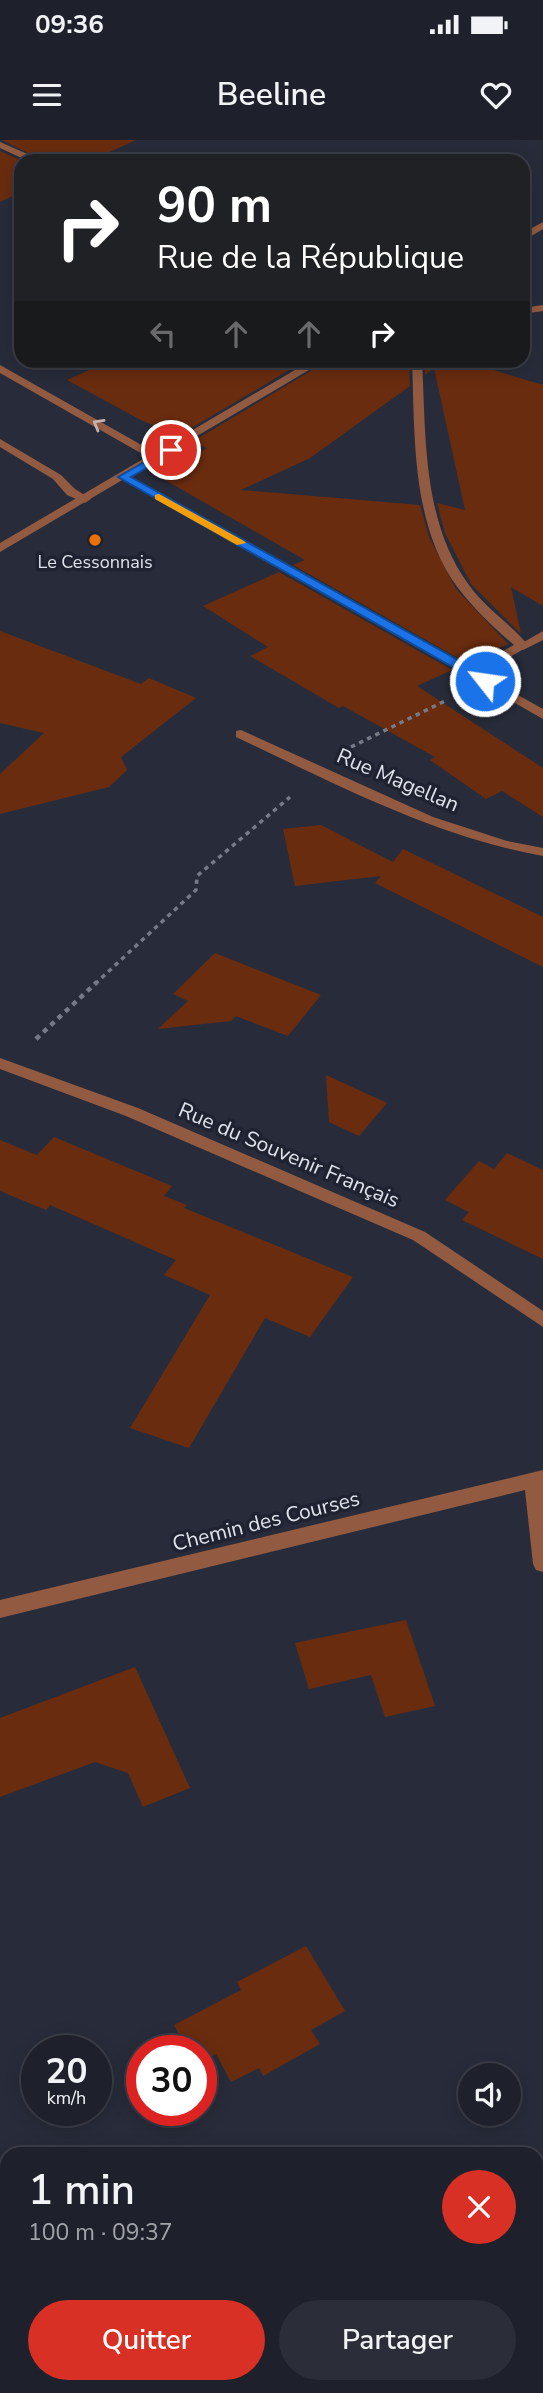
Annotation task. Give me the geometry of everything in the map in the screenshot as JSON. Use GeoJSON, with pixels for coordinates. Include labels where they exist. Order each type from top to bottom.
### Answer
{"type":"FeatureCollection","features":[{"type":"Feature","properties":{"kind":"street"},"geometry":{"type":"LineString","coordinates":[[0,145],[7,140]]}},
{"type":"Feature","properties":{"kind":"street"},"geometry":{"type":"LineString","coordinates":[[0,145],[20,154]]}},
{"type":"Feature","properties":{"kind":"street"},"geometry":{"type":"LineString","coordinates":[[0,368],[157,458]]}},
{"type":"Feature","properties":{"kind":"street"},"geometry":{"type":"LineString","coordinates":[[0,548],[308,368]]}},
{"type":"Feature","properties":{"kind":"street"},"geometry":{"type":"LineString","coordinates":[[416,368],[423,477],[432,526],[467,595],[491,622],[523,646]]}},
{"type":"Feature","properties":{"kind":"street"},"geometry":{"type":"LineString","coordinates":[[0,442],[57,477],[71,492],[85,499]]}},
{"type":"Feature","properties":{"kind":"street"},"geometry":{"type":"LineString","coordinates":[[124,477],[543,715]]}},
{"type":"Feature","properties":{"kind":"street"},"geometry":{"type":"LineString","coordinates":[[472,673],[543,635]]}},
{"type":"Feature","properties":{"kind":"street","name":"Rue Magellan"},"geometry":{"type":"LineString","coordinates":[[241,734],[430,820],[520,849],[543,852]]}},
{"type":"Feature","properties":{"kind":"street","name":"Rue du Souvenir Français"},"geometry":{"type":"LineString","coordinates":[[3,1065],[132,1112],[419,1236],[543,1320]]}},
{"type":"Feature","properties":{"kind":"street"},"geometry":{"type":"LineString","coordinates":[[538,1479],[543,1564]]}},
{"type":"Feature","properties":{"kind":"street","name":"Chemin des Courses"},"geometry":{"type":"LineString","coordinates":[[0,1609],[538,1479]]}},
{"type":"Feature","properties":{"kind":"path"},"geometry":{"type":"LineString","coordinates":[[3,1065],[196,890],[197,876],[341,752],[485,681]]}},
{"type":"Feature","properties":{"kind":"building"},"geometry":{"type":"Polygon","coordinates":[[[2,140],[136,140],[105,154],[30,154],[2,140]]]}},
{"type":"Feature","properties":{"kind":"building"},"geometry":{"type":"Polygon","coordinates":[[[0,151],[14,157],[14,195],[0,202],[0,151]]]}},
{"type":"Feature","properties":{"kind":"building"},"geometry":{"type":"Polygon","coordinates":[[[93,368],[293,368],[178,436],[141,420],[67,380],[93,368]]]}},
{"type":"Feature","properties":{"kind":"building"},"geometry":{"type":"Polygon","coordinates":[[[316,368],[409,368],[410,386],[310,458],[241,490],[420,505],[429,537],[456,589],[508,644],[467,663],[293,565],[305,560],[158,476],[207,448],[192,442],[316,368]]]}},
{"type":"Feature","properties":{"kind":"building"},"geometry":{"type":"Polygon","coordinates":[[[425,368],[434,368],[425,375],[425,368]]]}},
{"type":"Feature","properties":{"kind":"building"},"geometry":{"type":"Polygon","coordinates":[[[434,368],[487,368],[543,385],[543,606],[511,587],[521,634],[471,584],[445,533],[437,503],[465,510],[434,368]]]}},
{"type":"Feature","properties":{"kind":"building"},"geometry":{"type":"Polygon","coordinates":[[[279,572],[452,670],[417,686],[543,768],[543,817],[502,791],[486,799],[430,760],[435,757],[343,706],[339,708],[250,656],[268,647],[203,606],[279,572]]]}},
{"type":"Feature","properties":{"kind":"building"},"geometry":{"type":"Polygon","coordinates":[[[0,631],[141,684],[149,678],[196,698],[121,757],[127,770],[109,787],[0,814],[0,774],[44,733],[0,723],[0,631]]]}},
{"type":"Feature","properties":{"kind":"building"},"geometry":{"type":"Polygon","coordinates":[[[321,825],[393,862],[403,849],[543,917],[543,967],[375,883],[381,876],[295,886],[283,829],[321,825]]]}},
{"type":"Feature","properties":{"kind":"building"},"geometry":{"type":"Polygon","coordinates":[[[215,953],[321,995],[288,1036],[236,1016],[231,1021],[158,1029],[188,1001],[173,994],[215,953]]]}},
{"type":"Feature","properties":{"kind":"building"},"geometry":{"type":"Polygon","coordinates":[[[326,1075],[387,1103],[359,1136],[329,1122],[326,1075]]]}},
{"type":"Feature","properties":{"kind":"building"},"geometry":{"type":"Polygon","coordinates":[[[54,1137],[172,1186],[164,1196],[187,1205],[184,1208],[353,1277],[310,1337],[265,1318],[189,1448],[130,1428],[210,1295],[164,1275],[176,1260],[50,1205],[46,1210],[0,1191],[0,1140],[37,1155],[54,1137]]]}},
{"type":"Feature","properties":{"kind":"building"},"geometry":{"type":"Polygon","coordinates":[[[507,1153],[543,1170],[543,1259],[462,1220],[469,1212],[445,1200],[479,1161],[494,1169],[507,1153]]]}},
{"type":"Feature","properties":{"kind":"building"},"geometry":{"type":"Polygon","coordinates":[[[406,1620],[435,1706],[385,1717],[371,1675],[309,1689],[295,1643],[406,1620]]]}},
{"type":"Feature","properties":{"kind":"building"},"geometry":{"type":"Polygon","coordinates":[[[135,1667],[190,1788],[143,1807],[128,1773],[95,1762],[0,1797],[0,1718],[135,1667]]]}},
{"type":"Feature","properties":{"kind":"building"},"geometry":{"type":"Polygon","coordinates":[[[306,1946],[345,2011],[311,2030],[320,2044],[263,2076],[259,2068],[231,2082],[217,2056],[217,2035],[179,2035],[174,2025],[241,1990],[237,1982],[306,1946]]]}},
{"type":"Feature","properties":{"kind":"slow traffic"},"geometry":{"type":"LineString","coordinates":[[159,497],[241,543]]}},
{"type":"Feature","properties":{"kind":"place","name":"Le Cessonnais"},"geometry":{"type":"Point","coordinates":[95,540]}},
{"type":"Feature","properties":{"kind":"route"},"geometry":{"type":"LineString","coordinates":[[171,450],[124,477],[485,681]]}}]}
